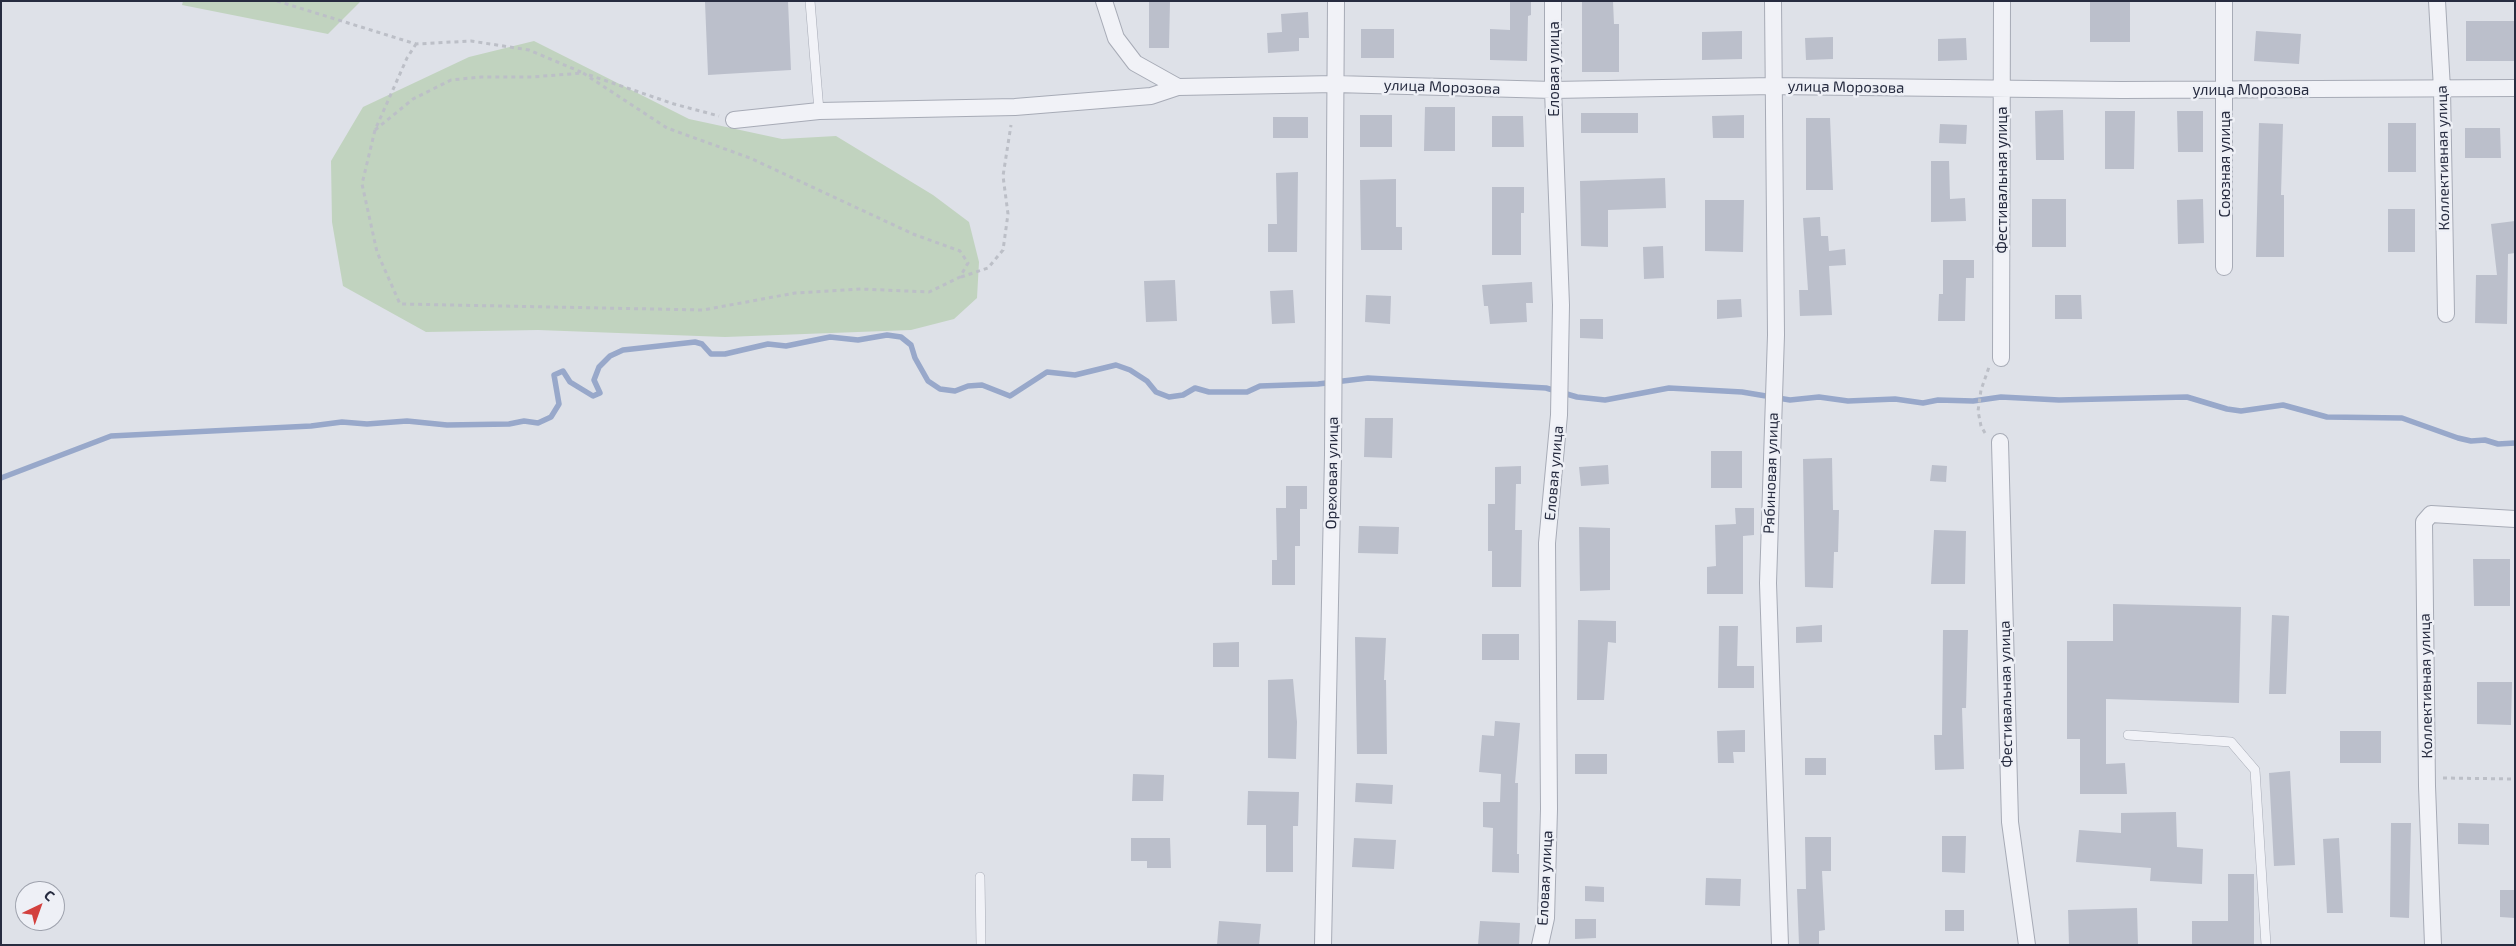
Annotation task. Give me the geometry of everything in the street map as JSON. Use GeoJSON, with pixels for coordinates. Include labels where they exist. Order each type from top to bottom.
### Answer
{"type":"FeatureCollection","features":[{"type":"Feature","properties":{"kind":"street"},"geometry":{"type":"LineString","coordinates":[[1104,1],[1116,38],[1136,63],[1178,87]]}},
{"type":"Feature","properties":{"kind":"street","name":"Ореховая улица"},"geometry":{"type":"LineString","coordinates":[[1323,945],[1333,366],[1336,1]]}},
{"type":"Feature","properties":{"kind":"street","name":"Еловая улица"},"geometry":{"type":"LineString","coordinates":[[1540,945],[1546,918],[1549,809],[1547,543],[1559,407],[1562,305],[1553,90],[1553,1]]}},
{"type":"Feature","properties":{"kind":"street","name":"Рябиновая улица"},"geometry":{"type":"LineString","coordinates":[[1773,1],[1774,384],[1768,583],[1780,945]]}},
{"type":"Feature","properties":{"kind":"street","name":"Фестивальная улица"},"geometry":{"type":"LineString","coordinates":[[2002,1],[2002,358]]}},
{"type":"Feature","properties":{"kind":"street","name":"Союзная улица"},"geometry":{"type":"LineString","coordinates":[[2224,1],[2224,267]]}},
{"type":"Feature","properties":{"kind":"street","name":"Коллективная улица"},"geometry":{"type":"LineString","coordinates":[[2437,1],[2442,89],[2446,314]]}},
{"type":"Feature","properties":{"kind":"street","name":"улица Морозова"},"geometry":{"type":"LineString","coordinates":[[1178,87],[1334,84],[1553,90],[1773,86],[2225,90],[2515,88]]}},
{"type":"Feature","properties":{"kind":"street"},"geometry":{"type":"LineString","coordinates":[[734,120],[819,111],[1015,107],[1151,96],[1178,87]]}},
{"type":"Feature","properties":{"kind":"street","name":"Фестивальная улица"},"geometry":{"type":"LineString","coordinates":[[2000,442],[2010,822],[2027,945]]}},
{"type":"Feature","properties":{"kind":"street","name":"Коллективная улица"},"geometry":{"type":"LineString","coordinates":[[2433,945],[2427,778],[2424,522],[2431,514],[2515,519]]}},
{"type":"Feature","properties":{"kind":"lane"},"geometry":{"type":"LineString","coordinates":[[810,1],[819,111]]}},
{"type":"Feature","properties":{"kind":"lane"},"geometry":{"type":"LineString","coordinates":[[2128,735],[2231,742],[2255,770],[2266,945]]}},
{"type":"Feature","properties":{"kind":"lane"},"geometry":{"type":"LineString","coordinates":[[980,877],[980,945]]}},
{"type":"Feature","properties":{"kind":"path"},"geometry":{"type":"LineString","coordinates":[[277,1],[416,44],[471,41],[529,50],[583,73],[674,104],[734,120]]}},
{"type":"Feature","properties":{"kind":"path"},"geometry":{"type":"LineString","coordinates":[[416,44],[407,58],[375,130],[362,184],[377,252],[400,304],[703,310],[795,293],[860,289],[929,292],[960,277],[988,268],[1003,250],[1008,214],[1003,176],[1015,107]]}},
{"type":"Feature","properties":{"kind":"path"},"geometry":{"type":"LineString","coordinates":[[375,130],[413,99],[451,80],[583,73],[667,128],[750,158],[913,234],[960,251],[968,263],[960,277]]}},
{"type":"Feature","properties":{"kind":"path"},"geometry":{"type":"LineString","coordinates":[[1978,411],[1981,390]]}},
{"type":"Feature","properties":{"kind":"path"},"geometry":{"type":"LineString","coordinates":[[2427,778],[2515,779]]}},
{"type":"Feature","properties":{"kind":"green space"},"geometry":{"type":"Polygon","coordinates":[[[183,1],[361,1],[328,34],[182,5],[183,1]]]}},
{"type":"Feature","properties":{"kind":"green space"},"geometry":{"type":"Polygon","coordinates":[[[534,41],[689,119],[782,139],[836,136],[933,195],[969,222],[979,262],[977,298],[954,319],[911,330],[725,337],[538,330],[426,332],[343,286],[332,222],[331,161],[363,107],[469,57],[534,41]]]}},
{"type":"Feature","properties":{"kind":"building"},"geometry":{"type":"Polygon","coordinates":[[[788,1],[791,70],[708,75],[705,2],[788,1]]]}},
{"type":"Feature","properties":{"kind":"building"},"geometry":{"type":"Polygon","coordinates":[[[1149,1],[1170,1],[1169,48],[1149,48],[1149,1]]]}},
{"type":"Feature","properties":{"kind":"building"},"geometry":{"type":"Polygon","coordinates":[[[1510,1],[1531,1],[1531,15],[1528,16],[1527,61],[1490,60],[1490,29],[1510,30],[1510,1]]]}},
{"type":"Feature","properties":{"kind":"building"},"geometry":{"type":"Polygon","coordinates":[[[1582,1],[1613,1],[1614,24],[1619,24],[1619,72],[1582,72],[1582,1]]]}},
{"type":"Feature","properties":{"kind":"building"},"geometry":{"type":"Polygon","coordinates":[[[2090,1],[2130,1],[2130,42],[2090,42],[2090,1]]]}},
{"type":"Feature","properties":{"kind":"building"},"geometry":{"type":"Polygon","coordinates":[[[1308,12],[1309,38],[1299,38],[1299,51],[1268,53],[1267,33],[1282,32],[1281,14],[1308,12]]]}},
{"type":"Feature","properties":{"kind":"building"},"geometry":{"type":"Polygon","coordinates":[[[2466,21],[2515,21],[2515,61],[2466,61],[2466,21]]]}},
{"type":"Feature","properties":{"kind":"building"},"geometry":{"type":"Polygon","coordinates":[[[1361,29],[1394,29],[1394,58],[1361,58],[1361,29]]]}},
{"type":"Feature","properties":{"kind":"building"},"geometry":{"type":"Polygon","coordinates":[[[1742,31],[1742,59],[1702,60],[1702,32],[1742,31]]]}},
{"type":"Feature","properties":{"kind":"building"},"geometry":{"type":"Polygon","coordinates":[[[2256,31],[2301,34],[2299,64],[2254,61],[2256,31]]]}},
{"type":"Feature","properties":{"kind":"building"},"geometry":{"type":"Polygon","coordinates":[[[1833,37],[1833,59],[1806,60],[1805,38],[1833,37]]]}},
{"type":"Feature","properties":{"kind":"building"},"geometry":{"type":"Polygon","coordinates":[[[1966,38],[1967,60],[1938,61],[1938,39],[1966,38]]]}},
{"type":"Feature","properties":{"kind":"building"},"geometry":{"type":"Polygon","coordinates":[[[1425,107],[1455,107],[1455,151],[1424,151],[1425,107]]]}},
{"type":"Feature","properties":{"kind":"building"},"geometry":{"type":"Polygon","coordinates":[[[2063,110],[2064,160],[2036,160],[2035,111],[2063,110]]]}},
{"type":"Feature","properties":{"kind":"building"},"geometry":{"type":"Polygon","coordinates":[[[2105,111],[2135,111],[2134,169],[2105,169],[2105,111]]]}},
{"type":"Feature","properties":{"kind":"building"},"geometry":{"type":"Polygon","coordinates":[[[2177,111],[2203,111],[2203,152],[2178,152],[2177,111]]]}},
{"type":"Feature","properties":{"kind":"building"},"geometry":{"type":"Polygon","coordinates":[[[1581,113],[1638,113],[1638,133],[1581,133],[1581,113]]]}},
{"type":"Feature","properties":{"kind":"building"},"geometry":{"type":"Polygon","coordinates":[[[1360,115],[1392,115],[1392,147],[1360,147],[1360,115]]]}},
{"type":"Feature","properties":{"kind":"building"},"geometry":{"type":"Polygon","coordinates":[[[1744,115],[1744,138],[1713,138],[1712,116],[1744,115]]]}},
{"type":"Feature","properties":{"kind":"building"},"geometry":{"type":"Polygon","coordinates":[[[1492,116],[1523,116],[1524,147],[1492,147],[1492,116]]]}},
{"type":"Feature","properties":{"kind":"building"},"geometry":{"type":"Polygon","coordinates":[[[1273,117],[1308,117],[1308,138],[1273,138],[1273,117]]]}},
{"type":"Feature","properties":{"kind":"building"},"geometry":{"type":"Polygon","coordinates":[[[1806,118],[1830,118],[1833,190],[1806,190],[1806,118]]]}},
{"type":"Feature","properties":{"kind":"building"},"geometry":{"type":"Polygon","coordinates":[[[2259,123],[2283,124],[2281,195],[2284,195],[2284,257],[2256,257],[2259,123]]]}},
{"type":"Feature","properties":{"kind":"building"},"geometry":{"type":"Polygon","coordinates":[[[2388,123],[2416,123],[2416,172],[2388,172],[2388,123]]]}},
{"type":"Feature","properties":{"kind":"building"},"geometry":{"type":"Polygon","coordinates":[[[1940,124],[1967,125],[1966,144],[1939,143],[1940,124]]]}},
{"type":"Feature","properties":{"kind":"building"},"geometry":{"type":"Polygon","coordinates":[[[2465,128],[2500,128],[2501,158],[2465,158],[2465,128]]]}},
{"type":"Feature","properties":{"kind":"building"},"geometry":{"type":"Polygon","coordinates":[[[1931,161],[1949,161],[1950,199],[1965,198],[1966,221],[1931,222],[1931,161]]]}},
{"type":"Feature","properties":{"kind":"building"},"geometry":{"type":"Polygon","coordinates":[[[1298,172],[1297,252],[1268,252],[1268,224],[1277,224],[1276,173],[1298,172]]]}},
{"type":"Feature","properties":{"kind":"building"},"geometry":{"type":"Polygon","coordinates":[[[1665,178],[1666,208],[1608,210],[1608,247],[1581,246],[1580,181],[1665,178]]]}},
{"type":"Feature","properties":{"kind":"building"},"geometry":{"type":"Polygon","coordinates":[[[1396,179],[1396,227],[1402,227],[1402,250],[1361,250],[1360,180],[1396,179]]]}},
{"type":"Feature","properties":{"kind":"building"},"geometry":{"type":"Polygon","coordinates":[[[1492,187],[1524,187],[1524,213],[1521,213],[1521,255],[1492,255],[1492,187]]]}},
{"type":"Feature","properties":{"kind":"building"},"geometry":{"type":"Polygon","coordinates":[[[2032,199],[2066,199],[2066,247],[2032,247],[2032,199]]]}},
{"type":"Feature","properties":{"kind":"building"},"geometry":{"type":"Polygon","coordinates":[[[2203,199],[2204,243],[2178,244],[2177,200],[2203,199]]]}},
{"type":"Feature","properties":{"kind":"building"},"geometry":{"type":"Polygon","coordinates":[[[1705,200],[1744,200],[1743,252],[1705,251],[1705,200]]]}},
{"type":"Feature","properties":{"kind":"building"},"geometry":{"type":"Polygon","coordinates":[[[2388,209],[2415,209],[2415,252],[2388,252],[2388,209]]]}},
{"type":"Feature","properties":{"kind":"building"},"geometry":{"type":"Polygon","coordinates":[[[1820,217],[1821,236],[1828,236],[1829,251],[1845,249],[1846,265],[1829,266],[1832,315],[1800,316],[1799,290],[1808,290],[1803,218],[1820,217]]]}},
{"type":"Feature","properties":{"kind":"building"},"geometry":{"type":"Polygon","coordinates":[[[2515,221],[2515,253],[2508,254],[2507,324],[2475,323],[2476,275],[2497,275],[2491,224],[2515,221]]]}},
{"type":"Feature","properties":{"kind":"building"},"geometry":{"type":"Polygon","coordinates":[[[1663,246],[1664,278],[1644,279],[1643,247],[1663,246]]]}},
{"type":"Feature","properties":{"kind":"building"},"geometry":{"type":"Polygon","coordinates":[[[1943,260],[1974,260],[1974,278],[1966,278],[1965,321],[1938,321],[1939,294],[1943,294],[1943,260]]]}},
{"type":"Feature","properties":{"kind":"building"},"geometry":{"type":"Polygon","coordinates":[[[1175,280],[1177,321],[1146,322],[1144,281],[1175,280]]]}},
{"type":"Feature","properties":{"kind":"building"},"geometry":{"type":"Polygon","coordinates":[[[1532,282],[1533,303],[1526,303],[1527,322],[1490,324],[1488,306],[1484,306],[1482,285],[1532,282]]]}},
{"type":"Feature","properties":{"kind":"building"},"geometry":{"type":"Polygon","coordinates":[[[1293,290],[1295,323],[1272,324],[1270,291],[1293,290]]]}},
{"type":"Feature","properties":{"kind":"building"},"geometry":{"type":"Polygon","coordinates":[[[1366,295],[1391,296],[1390,324],[1365,322],[1366,295]]]}},
{"type":"Feature","properties":{"kind":"building"},"geometry":{"type":"Polygon","coordinates":[[[2055,295],[2081,295],[2082,319],[2055,319],[2055,295]]]}},
{"type":"Feature","properties":{"kind":"building"},"geometry":{"type":"Polygon","coordinates":[[[1741,299],[1742,317],[1717,319],[1717,300],[1741,299]]]}},
{"type":"Feature","properties":{"kind":"building"},"geometry":{"type":"Polygon","coordinates":[[[1580,319],[1603,319],[1603,339],[1580,338],[1580,319]]]}},
{"type":"Feature","properties":{"kind":"building"},"geometry":{"type":"Polygon","coordinates":[[[1365,418],[1393,418],[1392,458],[1364,457],[1365,418]]]}},
{"type":"Feature","properties":{"kind":"building"},"geometry":{"type":"Polygon","coordinates":[[[1711,451],[1742,451],[1742,488],[1711,488],[1711,451]]]}},
{"type":"Feature","properties":{"kind":"building"},"geometry":{"type":"Polygon","coordinates":[[[1832,458],[1833,510],[1839,510],[1838,552],[1834,552],[1833,588],[1805,587],[1803,459],[1832,458]]]}},
{"type":"Feature","properties":{"kind":"building"},"geometry":{"type":"Polygon","coordinates":[[[1608,465],[1609,484],[1581,486],[1579,467],[1608,465]]]}},
{"type":"Feature","properties":{"kind":"building"},"geometry":{"type":"Polygon","coordinates":[[[1932,465],[1947,466],[1946,482],[1930,481],[1932,465]]]}},
{"type":"Feature","properties":{"kind":"building"},"geometry":{"type":"Polygon","coordinates":[[[1521,466],[1521,484],[1516,484],[1515,530],[1522,530],[1521,587],[1492,587],[1492,551],[1488,551],[1488,504],[1495,504],[1495,467],[1521,466]]]}},
{"type":"Feature","properties":{"kind":"building"},"geometry":{"type":"Polygon","coordinates":[[[1286,486],[1307,486],[1307,509],[1300,509],[1300,546],[1295,546],[1295,585],[1272,585],[1272,560],[1277,560],[1276,508],[1286,508],[1286,486]]]}},
{"type":"Feature","properties":{"kind":"building"},"geometry":{"type":"Polygon","coordinates":[[[1735,508],[1754,508],[1754,535],[1743,536],[1743,594],[1707,594],[1707,567],[1716,566],[1715,525],[1736,524],[1735,508]]]}},
{"type":"Feature","properties":{"kind":"building"},"geometry":{"type":"Polygon","coordinates":[[[1359,526],[1399,527],[1398,554],[1358,553],[1359,526]]]}},
{"type":"Feature","properties":{"kind":"building"},"geometry":{"type":"Polygon","coordinates":[[[1579,527],[1610,528],[1610,590],[1580,591],[1579,527]]]}},
{"type":"Feature","properties":{"kind":"building"},"geometry":{"type":"Polygon","coordinates":[[[1934,530],[1966,531],[1965,584],[1931,584],[1934,530]]]}},
{"type":"Feature","properties":{"kind":"building"},"geometry":{"type":"Polygon","coordinates":[[[2473,559],[2510,559],[2510,606],[2474,606],[2473,559]]]}},
{"type":"Feature","properties":{"kind":"building"},"geometry":{"type":"Polygon","coordinates":[[[2113,604],[2241,607],[2239,703],[2106,699],[2106,764],[2125,763],[2127,794],[2080,794],[2080,739],[2067,739],[2067,641],[2113,641],[2113,604]]]}},
{"type":"Feature","properties":{"kind":"building"},"geometry":{"type":"Polygon","coordinates":[[[2272,615],[2289,616],[2286,694],[2269,694],[2272,615]]]}},
{"type":"Feature","properties":{"kind":"building"},"geometry":{"type":"Polygon","coordinates":[[[1578,620],[1616,621],[1616,643],[1608,642],[1604,700],[1577,700],[1578,620]]]}},
{"type":"Feature","properties":{"kind":"building"},"geometry":{"type":"Polygon","coordinates":[[[1822,625],[1822,642],[1796,643],[1796,627],[1822,625]]]}},
{"type":"Feature","properties":{"kind":"building"},"geometry":{"type":"Polygon","coordinates":[[[1719,626],[1738,626],[1737,666],[1754,666],[1754,688],[1718,688],[1719,626]]]}},
{"type":"Feature","properties":{"kind":"building"},"geometry":{"type":"Polygon","coordinates":[[[1943,630],[1968,630],[1966,708],[1962,708],[1964,769],[1935,770],[1934,735],[1942,735],[1943,630]]]}},
{"type":"Feature","properties":{"kind":"building"},"geometry":{"type":"Polygon","coordinates":[[[1482,634],[1519,634],[1519,660],[1482,660],[1482,634]]]}},
{"type":"Feature","properties":{"kind":"building"},"geometry":{"type":"Polygon","coordinates":[[[1355,637],[1386,638],[1384,680],[1386,680],[1387,754],[1357,754],[1355,637]]]}},
{"type":"Feature","properties":{"kind":"building"},"geometry":{"type":"Polygon","coordinates":[[[1239,642],[1239,667],[1213,667],[1213,643],[1239,642]]]}},
{"type":"Feature","properties":{"kind":"building"},"geometry":{"type":"Polygon","coordinates":[[[1293,679],[1297,722],[1296,759],[1268,758],[1268,680],[1293,679]]]}},
{"type":"Feature","properties":{"kind":"building"},"geometry":{"type":"Polygon","coordinates":[[[2477,682],[2512,682],[2511,725],[2477,724],[2477,682]]]}},
{"type":"Feature","properties":{"kind":"building"},"geometry":{"type":"Polygon","coordinates":[[[1495,721],[1520,723],[1515,783],[1518,783],[1517,854],[1519,854],[1519,873],[1492,872],[1493,828],[1483,827],[1483,802],[1500,802],[1501,774],[1479,772],[1482,735],[1494,736],[1495,721]]]}},
{"type":"Feature","properties":{"kind":"building"},"geometry":{"type":"Polygon","coordinates":[[[1745,730],[1745,752],[1733,752],[1734,763],[1718,763],[1717,731],[1745,730]]]}},
{"type":"Feature","properties":{"kind":"building"},"geometry":{"type":"Polygon","coordinates":[[[2340,731],[2381,731],[2381,763],[2340,763],[2340,731]]]}},
{"type":"Feature","properties":{"kind":"building"},"geometry":{"type":"Polygon","coordinates":[[[1575,754],[1607,754],[1607,774],[1575,774],[1575,754]]]}},
{"type":"Feature","properties":{"kind":"building"},"geometry":{"type":"Polygon","coordinates":[[[1805,758],[1826,758],[1826,775],[1805,775],[1805,758]]]}},
{"type":"Feature","properties":{"kind":"building"},"geometry":{"type":"Polygon","coordinates":[[[2290,771],[2295,865],[2274,866],[2269,773],[2290,771]]]}},
{"type":"Feature","properties":{"kind":"building"},"geometry":{"type":"Polygon","coordinates":[[[1133,774],[1164,775],[1163,801],[1132,801],[1133,774]]]}},
{"type":"Feature","properties":{"kind":"building"},"geometry":{"type":"Polygon","coordinates":[[[1356,783],[1393,785],[1392,804],[1355,802],[1356,783]]]}},
{"type":"Feature","properties":{"kind":"building"},"geometry":{"type":"Polygon","coordinates":[[[1248,791],[1299,792],[1298,826],[1293,826],[1293,872],[1266,872],[1266,825],[1247,825],[1248,791]]]}},
{"type":"Feature","properties":{"kind":"building"},"geometry":{"type":"Polygon","coordinates":[[[2176,812],[2177,847],[2203,849],[2202,884],[2150,881],[2151,868],[2076,862],[2079,830],[2121,833],[2121,813],[2176,812]]]}},
{"type":"Feature","properties":{"kind":"building"},"geometry":{"type":"Polygon","coordinates":[[[2391,823],[2411,823],[2409,918],[2390,917],[2391,823]]]}},
{"type":"Feature","properties":{"kind":"building"},"geometry":{"type":"Polygon","coordinates":[[[2458,823],[2489,824],[2489,845],[2458,844],[2458,823]]]}},
{"type":"Feature","properties":{"kind":"building"},"geometry":{"type":"Polygon","coordinates":[[[1942,836],[1966,836],[1965,873],[1942,872],[1942,836]]]}},
{"type":"Feature","properties":{"kind":"building"},"geometry":{"type":"Polygon","coordinates":[[[1805,837],[1831,837],[1831,871],[1822,871],[1825,930],[1819,931],[1819,945],[1799,945],[1797,889],[1806,889],[1805,837]]]}},
{"type":"Feature","properties":{"kind":"building"},"geometry":{"type":"Polygon","coordinates":[[[1131,838],[1170,838],[1171,868],[1147,868],[1147,861],[1131,861],[1131,838]]]}},
{"type":"Feature","properties":{"kind":"building"},"geometry":{"type":"Polygon","coordinates":[[[1354,838],[1396,840],[1394,869],[1352,867],[1354,838]]]}},
{"type":"Feature","properties":{"kind":"building"},"geometry":{"type":"Polygon","coordinates":[[[2339,838],[2343,913],[2327,913],[2323,839],[2339,838]]]}},
{"type":"Feature","properties":{"kind":"building"},"geometry":{"type":"Polygon","coordinates":[[[2228,874],[2254,874],[2254,945],[2192,945],[2192,921],[2228,921],[2228,874]]]}},
{"type":"Feature","properties":{"kind":"building"},"geometry":{"type":"Polygon","coordinates":[[[1706,878],[1741,879],[1740,906],[1705,905],[1706,878]]]}},
{"type":"Feature","properties":{"kind":"building"},"geometry":{"type":"Polygon","coordinates":[[[1585,886],[1604,887],[1604,902],[1585,901],[1585,886]]]}},
{"type":"Feature","properties":{"kind":"building"},"geometry":{"type":"Polygon","coordinates":[[[2500,890],[2515,890],[2515,918],[2500,917],[2500,890]]]}},
{"type":"Feature","properties":{"kind":"building"},"geometry":{"type":"Polygon","coordinates":[[[2137,908],[2138,945],[2069,945],[2068,910],[2137,908]]]}},
{"type":"Feature","properties":{"kind":"building"},"geometry":{"type":"Polygon","coordinates":[[[1945,910],[1964,910],[1964,931],[1945,931],[1945,910]]]}},
{"type":"Feature","properties":{"kind":"building"},"geometry":{"type":"Polygon","coordinates":[[[1575,919],[1596,919],[1596,938],[1575,939],[1575,919]]]}},
{"type":"Feature","properties":{"kind":"building"},"geometry":{"type":"Polygon","coordinates":[[[1219,921],[1261,924],[1259,945],[1217,945],[1219,921]]]}},
{"type":"Feature","properties":{"kind":"building"},"geometry":{"type":"Polygon","coordinates":[[[1480,921],[1520,923],[1519,945],[1478,945],[1480,921]]]}},
{"type":"Feature","properties":{"kind":"waterway"},"geometry":{"type":"LineString","coordinates":[[1,478],[111,436],[311,426],[342,422],[367,424],[407,421],[447,425],[509,424],[524,421],[538,423],[551,417],[559,404],[554,375],[563,371],[570,382],[593,396],[600,393],[594,380],[599,367],[610,356],[623,350],[695,342],[702,344],[711,354],[725,354],[768,344],[786,346],[830,337],[858,340],[887,335],[901,337],[911,345],[915,358],[928,381],[940,389],[955,391],[968,386],[982,385],[1010,396],[1047,372],[1075,375],[1116,365],[1130,370],[1147,381],[1156,392],[1169,397],[1183,395],[1195,388],[1209,392],[1247,392],[1260,386],[1318,384],[1368,378],[1546,388],[1577,397],[1605,400],[1669,388],[1742,392],[1790,400],[1819,397],[1848,401],[1895,399],[1923,403],[1938,400],[1973,401],[2001,397],[2059,400],[2187,397],[2227,409],[2241,411],[2283,405],[2327,417],[2402,418],[2471,441],[2485,440],[2498,444],[2515,443]]}}]}
